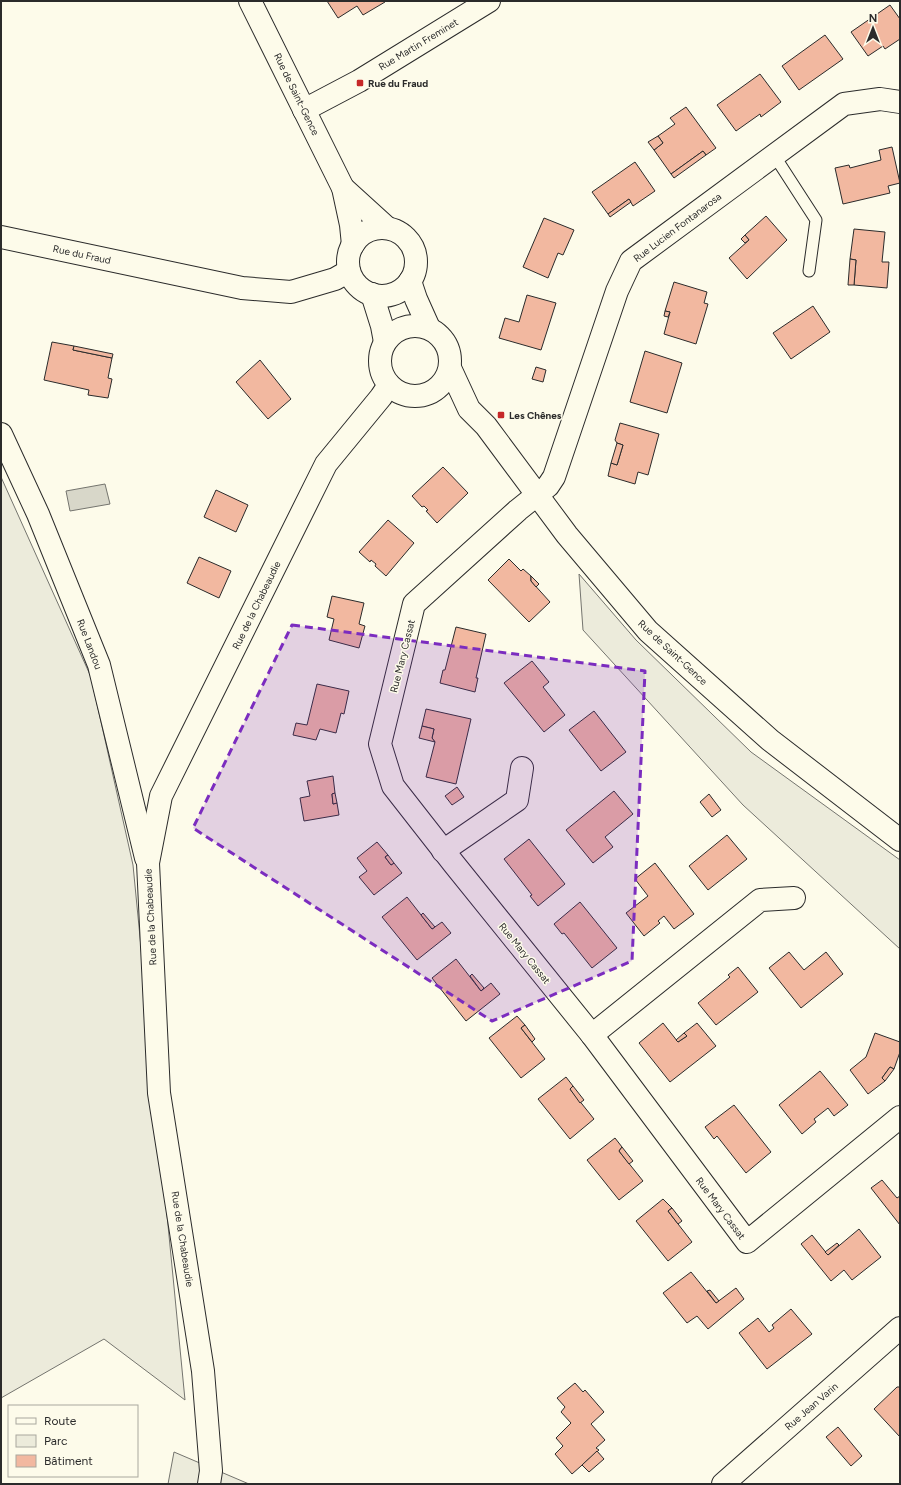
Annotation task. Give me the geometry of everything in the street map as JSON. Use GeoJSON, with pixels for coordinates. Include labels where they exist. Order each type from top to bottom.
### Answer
{"type":"FeatureCollection","features":[{"type":"Feature","properties":{"kind":"street","name":"Rue de Saint-Gence"},"geometry":{"type":"LineString","coordinates":[[250,1],[343,188],[351,225],[353,245]]}},
{"type":"Feature","properties":{"kind":"street","name":"Rue Martin Freminet"},"geometry":{"type":"LineString","coordinates":[[304,110],[360,80],[489,1]]}},
{"type":"Feature","properties":{"kind":"street","name":"Rue Lucien Fontanarosa"},"geometry":{"type":"LineString","coordinates":[[537,495],[548,486],[554,477],[617,290],[631,261],[844,104],[880,99],[900,102]]}},
{"type":"Feature","properties":{"kind":"street","name":"Rue de Saint-Gence"},"geometry":{"type":"LineString","coordinates":[[343,188],[387,228]]}},
{"type":"Feature","properties":{"kind":"street"},"geometry":{"type":"LineString","coordinates":[[377,228],[387,228],[398,231],[408,238],[414,248],[416,260],[415,271],[410,281],[403,289],[393,294],[382,296],[372,294],[362,289],[354,281],[349,271],[349,257],[353,245],[359,237],[368,231],[377,228]]}},
{"type":"Feature","properties":{"kind":"street","name":"Rue du Fraud"},"geometry":{"type":"LineString","coordinates":[[1,238],[242,288],[291,292],[335,278],[349,271]]}},
{"type":"Feature","properties":{"kind":"street"},"geometry":{"type":"LineString","coordinates":[[410,281],[429,328]]}},
{"type":"Feature","properties":{"kind":"street"},"geometry":{"type":"LineString","coordinates":[[372,294],[382,326],[385,342]]}},
{"type":"Feature","properties":{"kind":"street"},"geometry":{"type":"LineString","coordinates":[[416,325],[429,328],[439,334],[447,344],[450,356],[450,368],[444,382],[438,388],[425,394],[415,396],[396,391],[389,385],[383,375],[380,364],[381,353],[385,342],[393,333],[404,327],[416,325]]}},
{"type":"Feature","properties":{"kind":"street","name":"Rue de Saint-Gence"},"geometry":{"type":"LineString","coordinates":[[450,368],[470,409],[486,426],[567,534],[648,631],[770,740],[900,840]]}},
{"type":"Feature","properties":{"kind":"street","name":"Rue de la Chabeaudie"},"geometry":{"type":"LineString","coordinates":[[210,1484],[211,1471],[203,1370],[159,1093],[148,864],[161,796],[326,464],[381,397],[389,385]]}},
{"type":"Feature","properties":{"kind":"street","name":"Rue de Saint-Gence"},"geometry":{"type":"LineString","coordinates":[[425,394],[470,409]]}},
{"type":"Feature","properties":{"kind":"street","name":"Rue Landou"},"geometry":{"type":"LineString","coordinates":[[1,434],[38,514],[99,666],[148,864]]}},
{"type":"Feature","properties":{"kind":"street","name":"Rue Mary Cassat"},"geometry":{"type":"LineString","coordinates":[[537,495],[518,510],[414,604],[380,744],[393,786],[443,852],[592,1035],[746,1242],[900,1117]]}},
{"type":"Feature","properties":{"kind":"street"},"geometry":{"type":"LineString","coordinates":[[443,852],[517,800],[522,768]]}},
{"type":"Feature","properties":{"kind":"street"},"geometry":{"type":"LineString","coordinates":[[592,1035],[760,900],[794,898]]}},
{"type":"Feature","properties":{"kind":"street","name":"Rue Jean Varin"},"geometry":{"type":"LineString","coordinates":[[723,1484],[900,1328]]}},
{"type":"Feature","properties":{"kind":"lane"},"geometry":{"type":"LineString","coordinates":[[774,156],[784,168],[816,220],[809,271]]}},
{"type":"Feature","properties":{"kind":"highlighted area"},"geometry":{"type":"Polygon","coordinates":[[[292,625],[645,671],[632,961],[492,1021],[193,828],[292,625]]]}},
{"type":"Feature","properties":{"kind":"green space"},"geometry":{"type":"Polygon","coordinates":[[[1,477],[91,677],[133,865],[185,1400],[104,1339],[1,1398],[1,477]]]}},
{"type":"Feature","properties":{"kind":"green space"},"geometry":{"type":"Polygon","coordinates":[[[579,574],[636,640],[751,752],[900,860],[900,949],[743,805],[583,630],[579,574]]]}},
{"type":"Feature","properties":{"kind":"green space"},"geometry":{"type":"Polygon","coordinates":[[[174,1452],[249,1484],[168,1484],[174,1452]]]}},
{"type":"Feature","properties":{"kind":"shaded area"},"geometry":{"type":"Polygon","coordinates":[[[105,484],[110,504],[70,511],[66,491],[105,484]]]}},
{"type":"Feature","properties":{"kind":"building"},"geometry":{"type":"Polygon","coordinates":[[[327,1],[385,2],[363,15],[357,6],[338,18],[327,1]]]}},
{"type":"Feature","properties":{"kind":"building"},"geometry":{"type":"Polygon","coordinates":[[[890,5],[900,19],[900,39],[885,49],[883,46],[868,56],[851,32],[890,5]]]}},
{"type":"Feature","properties":{"kind":"building"},"geometry":{"type":"Polygon","coordinates":[[[825,35],[843,59],[799,90],[782,66],[825,35]]]}},
{"type":"Feature","properties":{"kind":"building"},"geometry":{"type":"Polygon","coordinates":[[[760,74],[781,102],[761,117],[760,114],[736,131],[717,105],[760,74]]]}},
{"type":"Feature","properties":{"kind":"building"},"geometry":{"type":"Polygon","coordinates":[[[686,107],[716,148],[706,155],[703,151],[671,174],[654,150],[663,143],[658,136],[675,124],[670,118],[686,107]]]}},
{"type":"Feature","properties":{"kind":"building"},"geometry":{"type":"Polygon","coordinates":[[[658,136],[663,143],[654,150],[648,142],[658,136]]]}},
{"type":"Feature","properties":{"kind":"building"},"geometry":{"type":"Polygon","coordinates":[[[892,147],[900,183],[888,186],[890,193],[843,204],[835,168],[849,165],[850,168],[881,160],[879,150],[892,147]]]}},
{"type":"Feature","properties":{"kind":"building"},"geometry":{"type":"Polygon","coordinates":[[[703,151],[706,155],[674,178],[671,174],[703,151]]]}},
{"type":"Feature","properties":{"kind":"building"},"geometry":{"type":"Polygon","coordinates":[[[635,162],[655,191],[633,206],[629,199],[608,214],[592,192],[635,162]]]}},
{"type":"Feature","properties":{"kind":"building"},"geometry":{"type":"Polygon","coordinates":[[[629,199],[631,202],[610,217],[608,214],[629,199]]]}},
{"type":"Feature","properties":{"kind":"building"},"geometry":{"type":"Polygon","coordinates":[[[766,216],[787,240],[747,279],[729,258],[749,240],[745,235],[766,216]]]}},
{"type":"Feature","properties":{"kind":"building"},"geometry":{"type":"Polygon","coordinates":[[[544,218],[574,230],[563,255],[558,253],[548,278],[523,267],[544,218]]]}},
{"type":"Feature","properties":{"kind":"building"},"geometry":{"type":"Polygon","coordinates":[[[854,229],[885,232],[882,262],[889,262],[887,288],[854,285],[856,260],[850,259],[854,229]]]}},
{"type":"Feature","properties":{"kind":"building"},"geometry":{"type":"Polygon","coordinates":[[[745,235],[749,240],[745,243],[741,239],[745,235]]]}},
{"type":"Feature","properties":{"kind":"building"},"geometry":{"type":"Polygon","coordinates":[[[850,259],[856,260],[854,285],[848,285],[850,259]]]}},
{"type":"Feature","properties":{"kind":"building"},"geometry":{"type":"Polygon","coordinates":[[[674,282],[707,292],[704,303],[708,304],[696,344],[664,334],[670,312],[665,311],[674,282]]]}},
{"type":"Feature","properties":{"kind":"building"},"geometry":{"type":"Polygon","coordinates":[[[527,295],[556,303],[541,350],[499,338],[505,318],[519,322],[527,295]]]}},
{"type":"Feature","properties":{"kind":"building"},"geometry":{"type":"Polygon","coordinates":[[[813,306],[830,332],[791,359],[773,333],[813,306]]]}},
{"type":"Feature","properties":{"kind":"building"},"geometry":{"type":"Polygon","coordinates":[[[665,311],[670,312],[668,317],[664,316],[665,311]]]}},
{"type":"Feature","properties":{"kind":"building"},"geometry":{"type":"Polygon","coordinates":[[[52,342],[74,346],[73,350],[112,358],[108,378],[112,379],[108,398],[88,395],[89,390],[44,380],[52,342]]]}},
{"type":"Feature","properties":{"kind":"building"},"geometry":{"type":"Polygon","coordinates":[[[74,346],[113,354],[112,358],[73,350],[74,346]]]}},
{"type":"Feature","properties":{"kind":"building"},"geometry":{"type":"Polygon","coordinates":[[[645,351],[682,363],[667,413],[630,402],[645,351]]]}},
{"type":"Feature","properties":{"kind":"building"},"geometry":{"type":"Polygon","coordinates":[[[260,360],[291,399],[268,419],[236,382],[260,360]]]}},
{"type":"Feature","properties":{"kind":"building"},"geometry":{"type":"Polygon","coordinates":[[[536,367],[546,370],[543,382],[532,379],[536,367]]]}},
{"type":"Feature","properties":{"kind":"building"},"geometry":{"type":"Polygon","coordinates":[[[620,423],[659,434],[648,475],[638,472],[635,484],[608,476],[611,463],[617,465],[623,445],[617,443],[615,440],[620,423]]]}},
{"type":"Feature","properties":{"kind":"building"},"geometry":{"type":"Polygon","coordinates":[[[617,443],[623,445],[617,465],[611,463],[617,443]]]}},
{"type":"Feature","properties":{"kind":"building"},"geometry":{"type":"Polygon","coordinates":[[[443,467],[468,493],[437,523],[426,511],[428,510],[424,506],[422,507],[412,496],[443,467]]]}},
{"type":"Feature","properties":{"kind":"building"},"geometry":{"type":"Polygon","coordinates":[[[216,490],[248,505],[236,532],[204,517],[216,490]]]}},
{"type":"Feature","properties":{"kind":"building"},"geometry":{"type":"Polygon","coordinates":[[[388,520],[414,543],[386,576],[375,566],[376,564],[371,560],[370,562],[359,552],[388,520]]]}},
{"type":"Feature","properties":{"kind":"building"},"geometry":{"type":"Polygon","coordinates":[[[199,557],[231,571],[219,598],[187,583],[199,557]]]}},
{"type":"Feature","properties":{"kind":"building"},"geometry":{"type":"Polygon","coordinates":[[[509,559],[521,571],[523,569],[531,576],[531,581],[550,602],[529,622],[488,580],[509,559]]]}},
{"type":"Feature","properties":{"kind":"building"},"geometry":{"type":"Polygon","coordinates":[[[531,576],[539,584],[536,587],[531,581],[531,576]]]}},
{"type":"Feature","properties":{"kind":"building"},"geometry":{"type":"Polygon","coordinates":[[[332,596],[364,603],[359,624],[365,626],[359,648],[329,640],[334,619],[327,617],[332,596]]]}},
{"type":"Feature","properties":{"kind":"building"},"geometry":{"type":"Polygon","coordinates":[[[456,627],[486,634],[476,678],[478,678],[475,692],[440,683],[443,670],[445,670],[456,627]]]}},
{"type":"Feature","properties":{"kind":"building"},"geometry":{"type":"Polygon","coordinates":[[[532,661],[549,682],[543,687],[565,715],[544,732],[504,683],[532,661]]]}},
{"type":"Feature","properties":{"kind":"building"},"geometry":{"type":"Polygon","coordinates":[[[317,684],[349,691],[344,714],[341,713],[336,733],[320,729],[316,740],[293,735],[296,723],[307,725],[317,684]]]}},
{"type":"Feature","properties":{"kind":"building"},"geometry":{"type":"Polygon","coordinates":[[[426,709],[471,719],[456,784],[426,777],[435,742],[432,738],[434,729],[422,726],[426,709]]]}},
{"type":"Feature","properties":{"kind":"building"},"geometry":{"type":"Polygon","coordinates":[[[594,711],[626,752],[601,771],[569,730],[594,711]]]}},
{"type":"Feature","properties":{"kind":"building"},"geometry":{"type":"Polygon","coordinates":[[[422,726],[434,729],[432,738],[435,742],[419,738],[422,726]]]}},
{"type":"Feature","properties":{"kind":"building"},"geometry":{"type":"Polygon","coordinates":[[[333,776],[335,793],[332,794],[333,804],[337,803],[339,815],[304,821],[300,798],[310,796],[307,781],[333,776]]]}},
{"type":"Feature","properties":{"kind":"building"},"geometry":{"type":"Polygon","coordinates":[[[457,787],[464,797],[452,805],[445,796],[457,787]]]}},
{"type":"Feature","properties":{"kind":"building"},"geometry":{"type":"Polygon","coordinates":[[[614,791],[633,814],[605,837],[613,847],[593,863],[566,830],[614,791]]]}},
{"type":"Feature","properties":{"kind":"building"},"geometry":{"type":"Polygon","coordinates":[[[335,793],[337,803],[333,804],[332,794],[335,793]]]}},
{"type":"Feature","properties":{"kind":"building"},"geometry":{"type":"Polygon","coordinates":[[[709,794],[721,810],[712,817],[700,802],[709,794]]]}},
{"type":"Feature","properties":{"kind":"building"},"geometry":{"type":"Polygon","coordinates":[[[727,835],[747,859],[708,890],[689,866],[727,835]]]}},
{"type":"Feature","properties":{"kind":"building"},"geometry":{"type":"Polygon","coordinates":[[[529,839],[565,884],[538,906],[530,896],[532,895],[504,859],[529,839]]]}},
{"type":"Feature","properties":{"kind":"building"},"geometry":{"type":"Polygon","coordinates":[[[377,842],[388,855],[385,857],[391,865],[394,863],[402,873],[374,895],[359,877],[367,871],[357,858],[377,842]]]}},
{"type":"Feature","properties":{"kind":"building"},"geometry":{"type":"Polygon","coordinates":[[[388,855],[394,863],[391,865],[385,857],[388,855]]]}},
{"type":"Feature","properties":{"kind":"building"},"geometry":{"type":"Polygon","coordinates":[[[655,863],[694,914],[674,929],[664,916],[658,921],[660,923],[644,936],[626,913],[648,896],[635,879],[655,863]]]}},
{"type":"Feature","properties":{"kind":"building"},"geometry":{"type":"Polygon","coordinates":[[[407,897],[432,929],[442,922],[451,933],[417,960],[382,917],[407,897]]]}},
{"type":"Feature","properties":{"kind":"building"},"geometry":{"type":"Polygon","coordinates":[[[580,902],[617,948],[592,968],[564,933],[562,934],[554,924],[580,902]]]}},
{"type":"Feature","properties":{"kind":"building"},"geometry":{"type":"Polygon","coordinates":[[[423,913],[435,927],[432,929],[421,915],[423,913]]]}},
{"type":"Feature","properties":{"kind":"building"},"geometry":{"type":"Polygon","coordinates":[[[789,952],[804,970],[826,952],[843,974],[801,1008],[769,968],[789,952]]]}},
{"type":"Feature","properties":{"kind":"building"},"geometry":{"type":"Polygon","coordinates":[[[456,959],[481,991],[491,983],[500,994],[466,1021],[432,978],[456,959]]]}},
{"type":"Feature","properties":{"kind":"building"},"geometry":{"type":"Polygon","coordinates":[[[738,967],[758,992],[716,1025],[698,1003],[730,977],[728,975],[738,967]]]}},
{"type":"Feature","properties":{"kind":"building"},"geometry":{"type":"Polygon","coordinates":[[[472,974],[484,988],[481,991],[470,976],[472,974]]]}},
{"type":"Feature","properties":{"kind":"building"},"geometry":{"type":"Polygon","coordinates":[[[517,1016],[525,1025],[521,1028],[545,1059],[521,1078],[489,1038],[517,1016]]]}},
{"type":"Feature","properties":{"kind":"building"},"geometry":{"type":"Polygon","coordinates":[[[663,1023],[678,1042],[687,1036],[684,1033],[697,1023],[716,1046],[670,1082],[639,1043],[663,1023]]]}},
{"type":"Feature","properties":{"kind":"building"},"geometry":{"type":"Polygon","coordinates":[[[525,1025],[535,1039],[532,1042],[521,1028],[525,1025]]]}},
{"type":"Feature","properties":{"kind":"building"},"geometry":{"type":"Polygon","coordinates":[[[684,1033],[687,1036],[678,1042],[676,1040],[684,1033]]]}},
{"type":"Feature","properties":{"kind":"building"},"geometry":{"type":"Polygon","coordinates":[[[875,1033],[900,1042],[900,1052],[894,1069],[890,1067],[882,1078],[885,1081],[868,1094],[850,1070],[866,1057],[875,1033]]]}},
{"type":"Feature","properties":{"kind":"building"},"geometry":{"type":"Polygon","coordinates":[[[890,1067],[894,1069],[885,1081],[882,1078],[890,1067]]]}},
{"type":"Feature","properties":{"kind":"building"},"geometry":{"type":"Polygon","coordinates":[[[820,1071],[848,1105],[834,1116],[828,1108],[814,1119],[816,1122],[802,1134],[779,1105],[820,1071]]]}},
{"type":"Feature","properties":{"kind":"building"},"geometry":{"type":"Polygon","coordinates":[[[566,1077],[573,1086],[570,1089],[594,1119],[570,1139],[538,1099],[566,1077]]]}},
{"type":"Feature","properties":{"kind":"building"},"geometry":{"type":"Polygon","coordinates":[[[573,1086],[584,1100],[580,1103],[570,1089],[573,1086]]]}},
{"type":"Feature","properties":{"kind":"building"},"geometry":{"type":"Polygon","coordinates":[[[734,1105],[771,1152],[746,1173],[717,1136],[714,1139],[705,1127],[734,1105]]]}},
{"type":"Feature","properties":{"kind":"building"},"geometry":{"type":"Polygon","coordinates":[[[615,1138],[622,1147],[619,1151],[643,1181],[619,1200],[587,1160],[615,1138]]]}},
{"type":"Feature","properties":{"kind":"building"},"geometry":{"type":"Polygon","coordinates":[[[622,1147],[633,1161],[629,1164],[619,1151],[622,1147]]]}},
{"type":"Feature","properties":{"kind":"building"},"geometry":{"type":"Polygon","coordinates":[[[882,1180],[897,1198],[900,1196],[900,1225],[871,1188],[882,1180]]]}},
{"type":"Feature","properties":{"kind":"building"},"geometry":{"type":"Polygon","coordinates":[[[663,1199],[672,1208],[668,1211],[692,1242],[668,1261],[636,1221],[663,1199]]]}},
{"type":"Feature","properties":{"kind":"building"},"geometry":{"type":"Polygon","coordinates":[[[672,1208],[682,1221],[678,1224],[668,1211],[672,1208]]]}},
{"type":"Feature","properties":{"kind":"building"},"geometry":{"type":"Polygon","coordinates":[[[859,1229],[881,1257],[852,1280],[844,1270],[831,1281],[801,1244],[812,1235],[828,1255],[859,1229]]]}},
{"type":"Feature","properties":{"kind":"building"},"geometry":{"type":"Polygon","coordinates":[[[837,1243],[839,1245],[828,1255],[825,1252],[837,1243]]]}},
{"type":"Feature","properties":{"kind":"building"},"geometry":{"type":"Polygon","coordinates":[[[691,1272],[716,1303],[736,1288],[744,1299],[708,1329],[697,1316],[687,1323],[663,1293],[691,1272]]]}},
{"type":"Feature","properties":{"kind":"building"},"geometry":{"type":"Polygon","coordinates":[[[710,1290],[719,1301],[716,1303],[707,1291],[710,1290]]]}},
{"type":"Feature","properties":{"kind":"building"},"geometry":{"type":"Polygon","coordinates":[[[791,1309],[812,1334],[767,1369],[739,1333],[758,1318],[769,1332],[774,1328],[772,1325],[791,1309]]]}},
{"type":"Feature","properties":{"kind":"building"},"geometry":{"type":"Polygon","coordinates":[[[575,1383],[583,1392],[585,1390],[604,1412],[591,1424],[605,1440],[596,1448],[599,1450],[572,1474],[555,1454],[563,1446],[556,1438],[571,1423],[561,1412],[565,1407],[557,1398],[575,1383]]]}},
{"type":"Feature","properties":{"kind":"building"},"geometry":{"type":"Polygon","coordinates":[[[897,1387],[900,1387],[900,1437],[874,1409],[897,1387]]]}},
{"type":"Feature","properties":{"kind":"building"},"geometry":{"type":"Polygon","coordinates":[[[838,1427],[862,1456],[851,1466],[826,1437],[838,1427]]]}},
{"type":"Feature","properties":{"kind":"building"},"geometry":{"type":"Polygon","coordinates":[[[597,1451],[604,1459],[589,1472],[582,1465],[597,1451]]]}},
{"type":"Feature","properties":{"kind":"place","name":"Rue du Fraud"},"geometry":{"type":"Point","coordinates":[360,83]}},
{"type":"Feature","properties":{"kind":"place","name":"Les Chênes"},"geometry":{"type":"Point","coordinates":[501,415]}}]}
